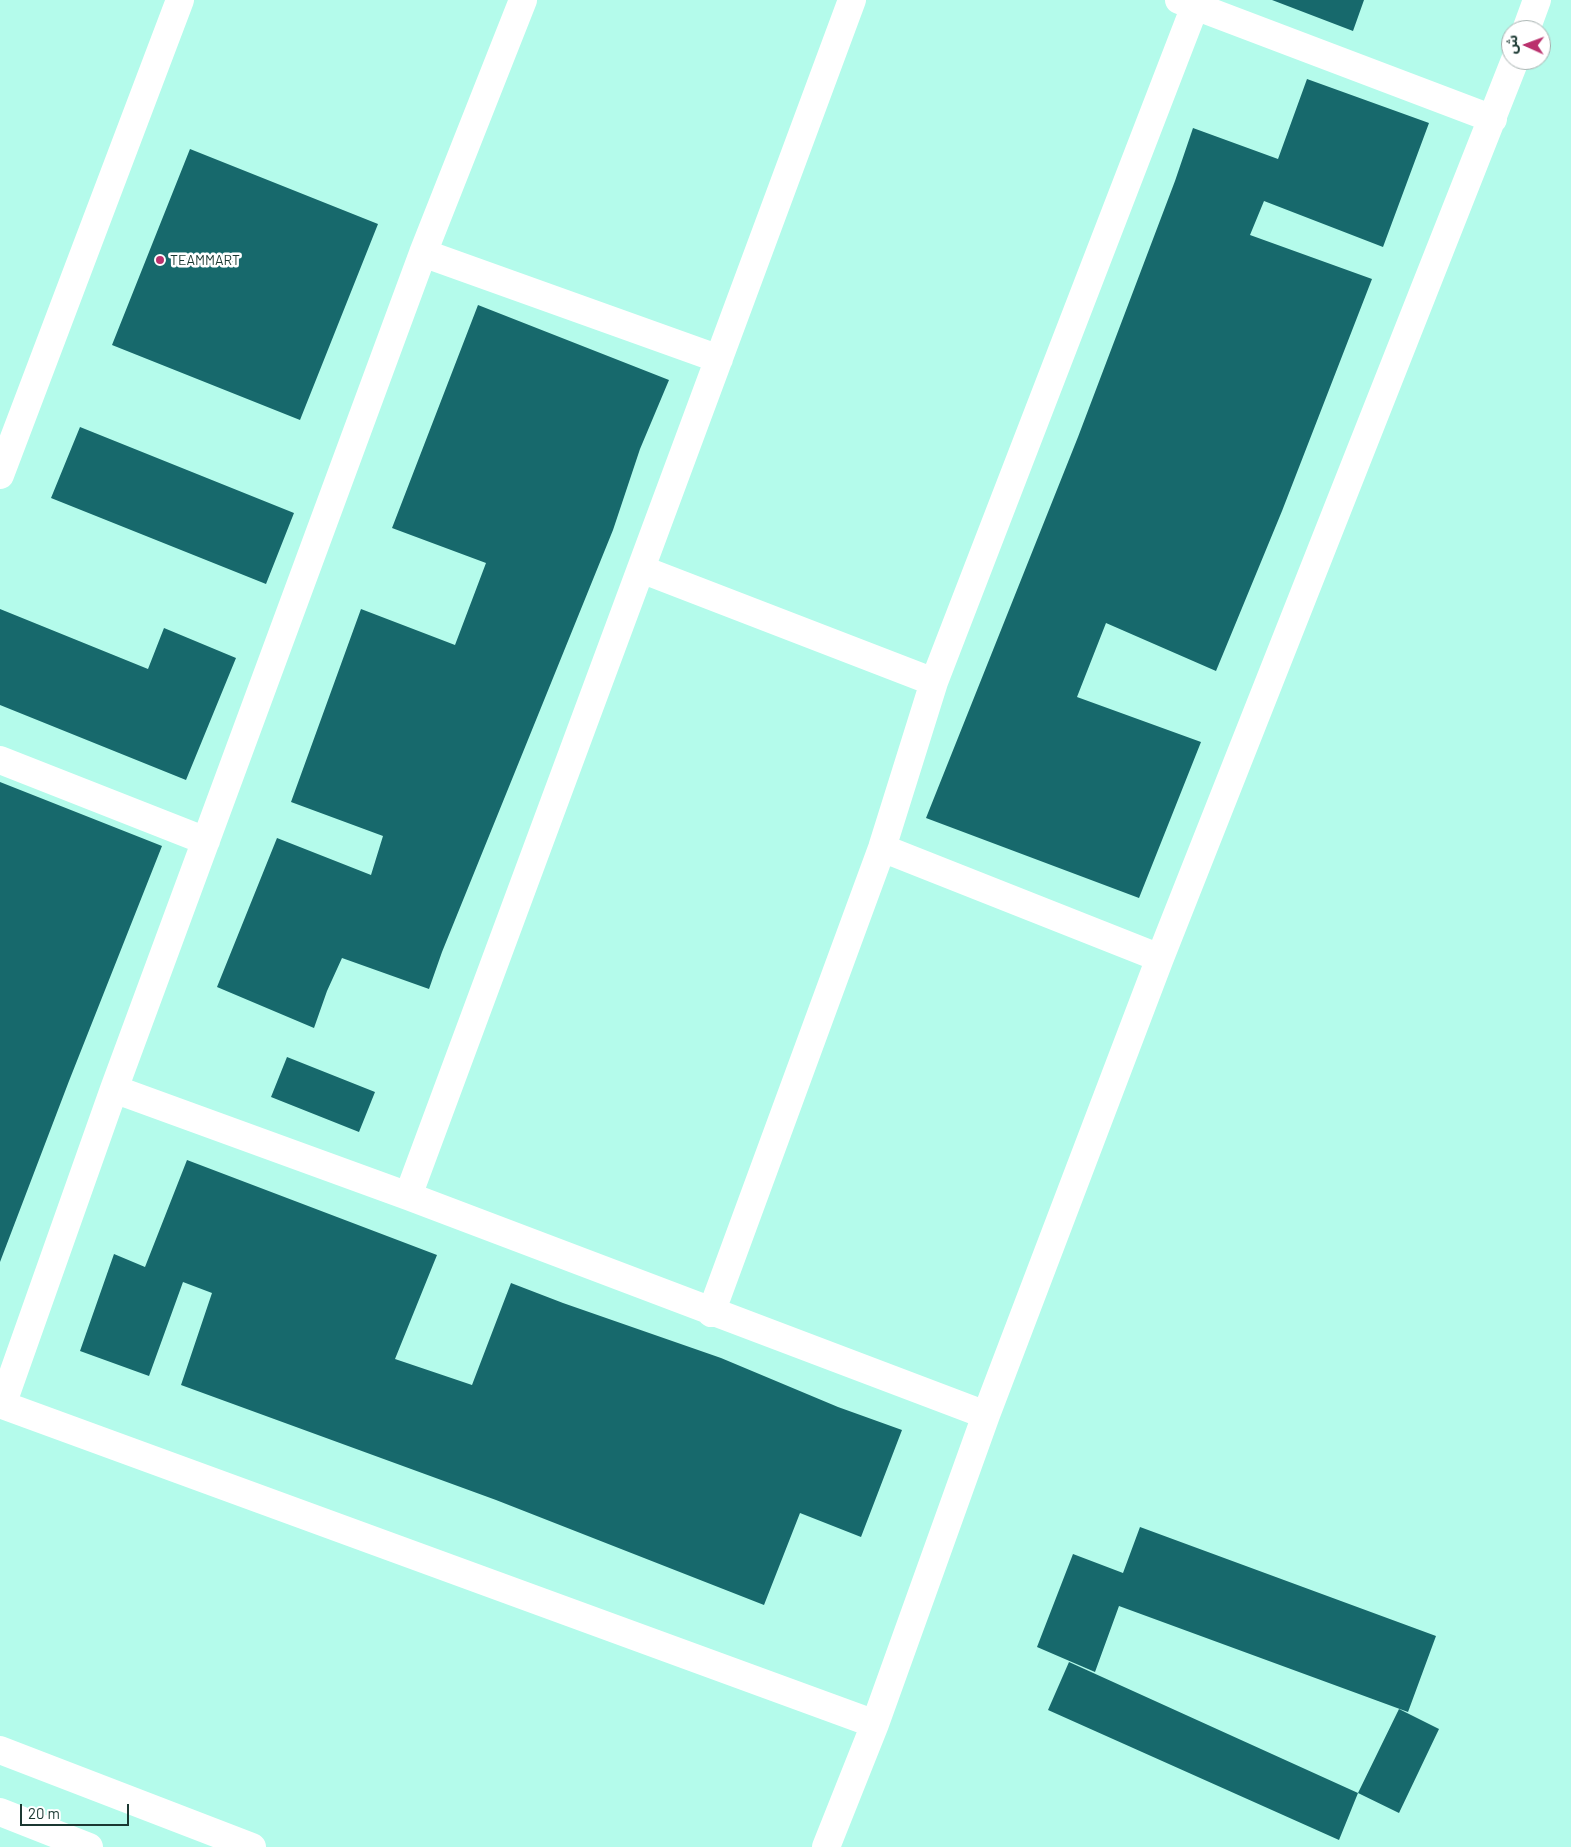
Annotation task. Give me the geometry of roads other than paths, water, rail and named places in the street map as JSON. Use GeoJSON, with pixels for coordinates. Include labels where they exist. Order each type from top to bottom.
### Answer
{"type":"FeatureCollection","features":[{"type":"Feature","properties":{"kind":"street"},"geometry":{"type":"LineString","coordinates":[[0,475],[180,0]]}},
{"type":"Feature","properties":{"kind":"street"},"geometry":{"type":"LineString","coordinates":[[523,0],[424,253],[114,1089],[1,1405],[875,1724]]}},
{"type":"Feature","properties":{"kind":"street"},"geometry":{"type":"LineString","coordinates":[[408,1196],[852,0]]}},
{"type":"Feature","properties":{"kind":"street"},"geometry":{"type":"LineString","coordinates":[[1530,20],[1537,0]]}},
{"type":"Feature","properties":{"kind":"street"},"geometry":{"type":"LineString","coordinates":[[711,1313],[882,848],[934,682],[1187,3],[1493,119]]}},
{"type":"Feature","properties":{"kind":"street"},"geometry":{"type":"LineString","coordinates":[[826,1847],[875,1724],[986,1415],[1160,958],[1511,70]]}},
{"type":"Feature","properties":{"kind":"street"},"geometry":{"type":"LineString","coordinates":[[424,253],[719,359]]}},
{"type":"Feature","properties":{"kind":"street"},"geometry":{"type":"LineString","coordinates":[[641,569],[934,682]]}},
{"type":"Feature","properties":{"kind":"street"},"geometry":{"type":"LineString","coordinates":[[0,760],[206,841]]}},
{"type":"Feature","properties":{"kind":"street"},"geometry":{"type":"LineString","coordinates":[[882,848],[1160,958]]}},
{"type":"Feature","properties":{"kind":"street"},"geometry":{"type":"LineString","coordinates":[[114,1089],[408,1196],[711,1313],[986,1415]]}},
{"type":"Feature","properties":{"kind":"street"},"geometry":{"type":"LineString","coordinates":[[0,1750],[252,1847]]}},
{"type":"Feature","properties":{"kind":"street"},"geometry":{"type":"LineString","coordinates":[[0,1812],[89,1847]]}},
{"type":"Feature","properties":{"kind":"place","name":"TEAMMART"},"geometry":{"type":"Point","coordinates":[160,260]}}]}
